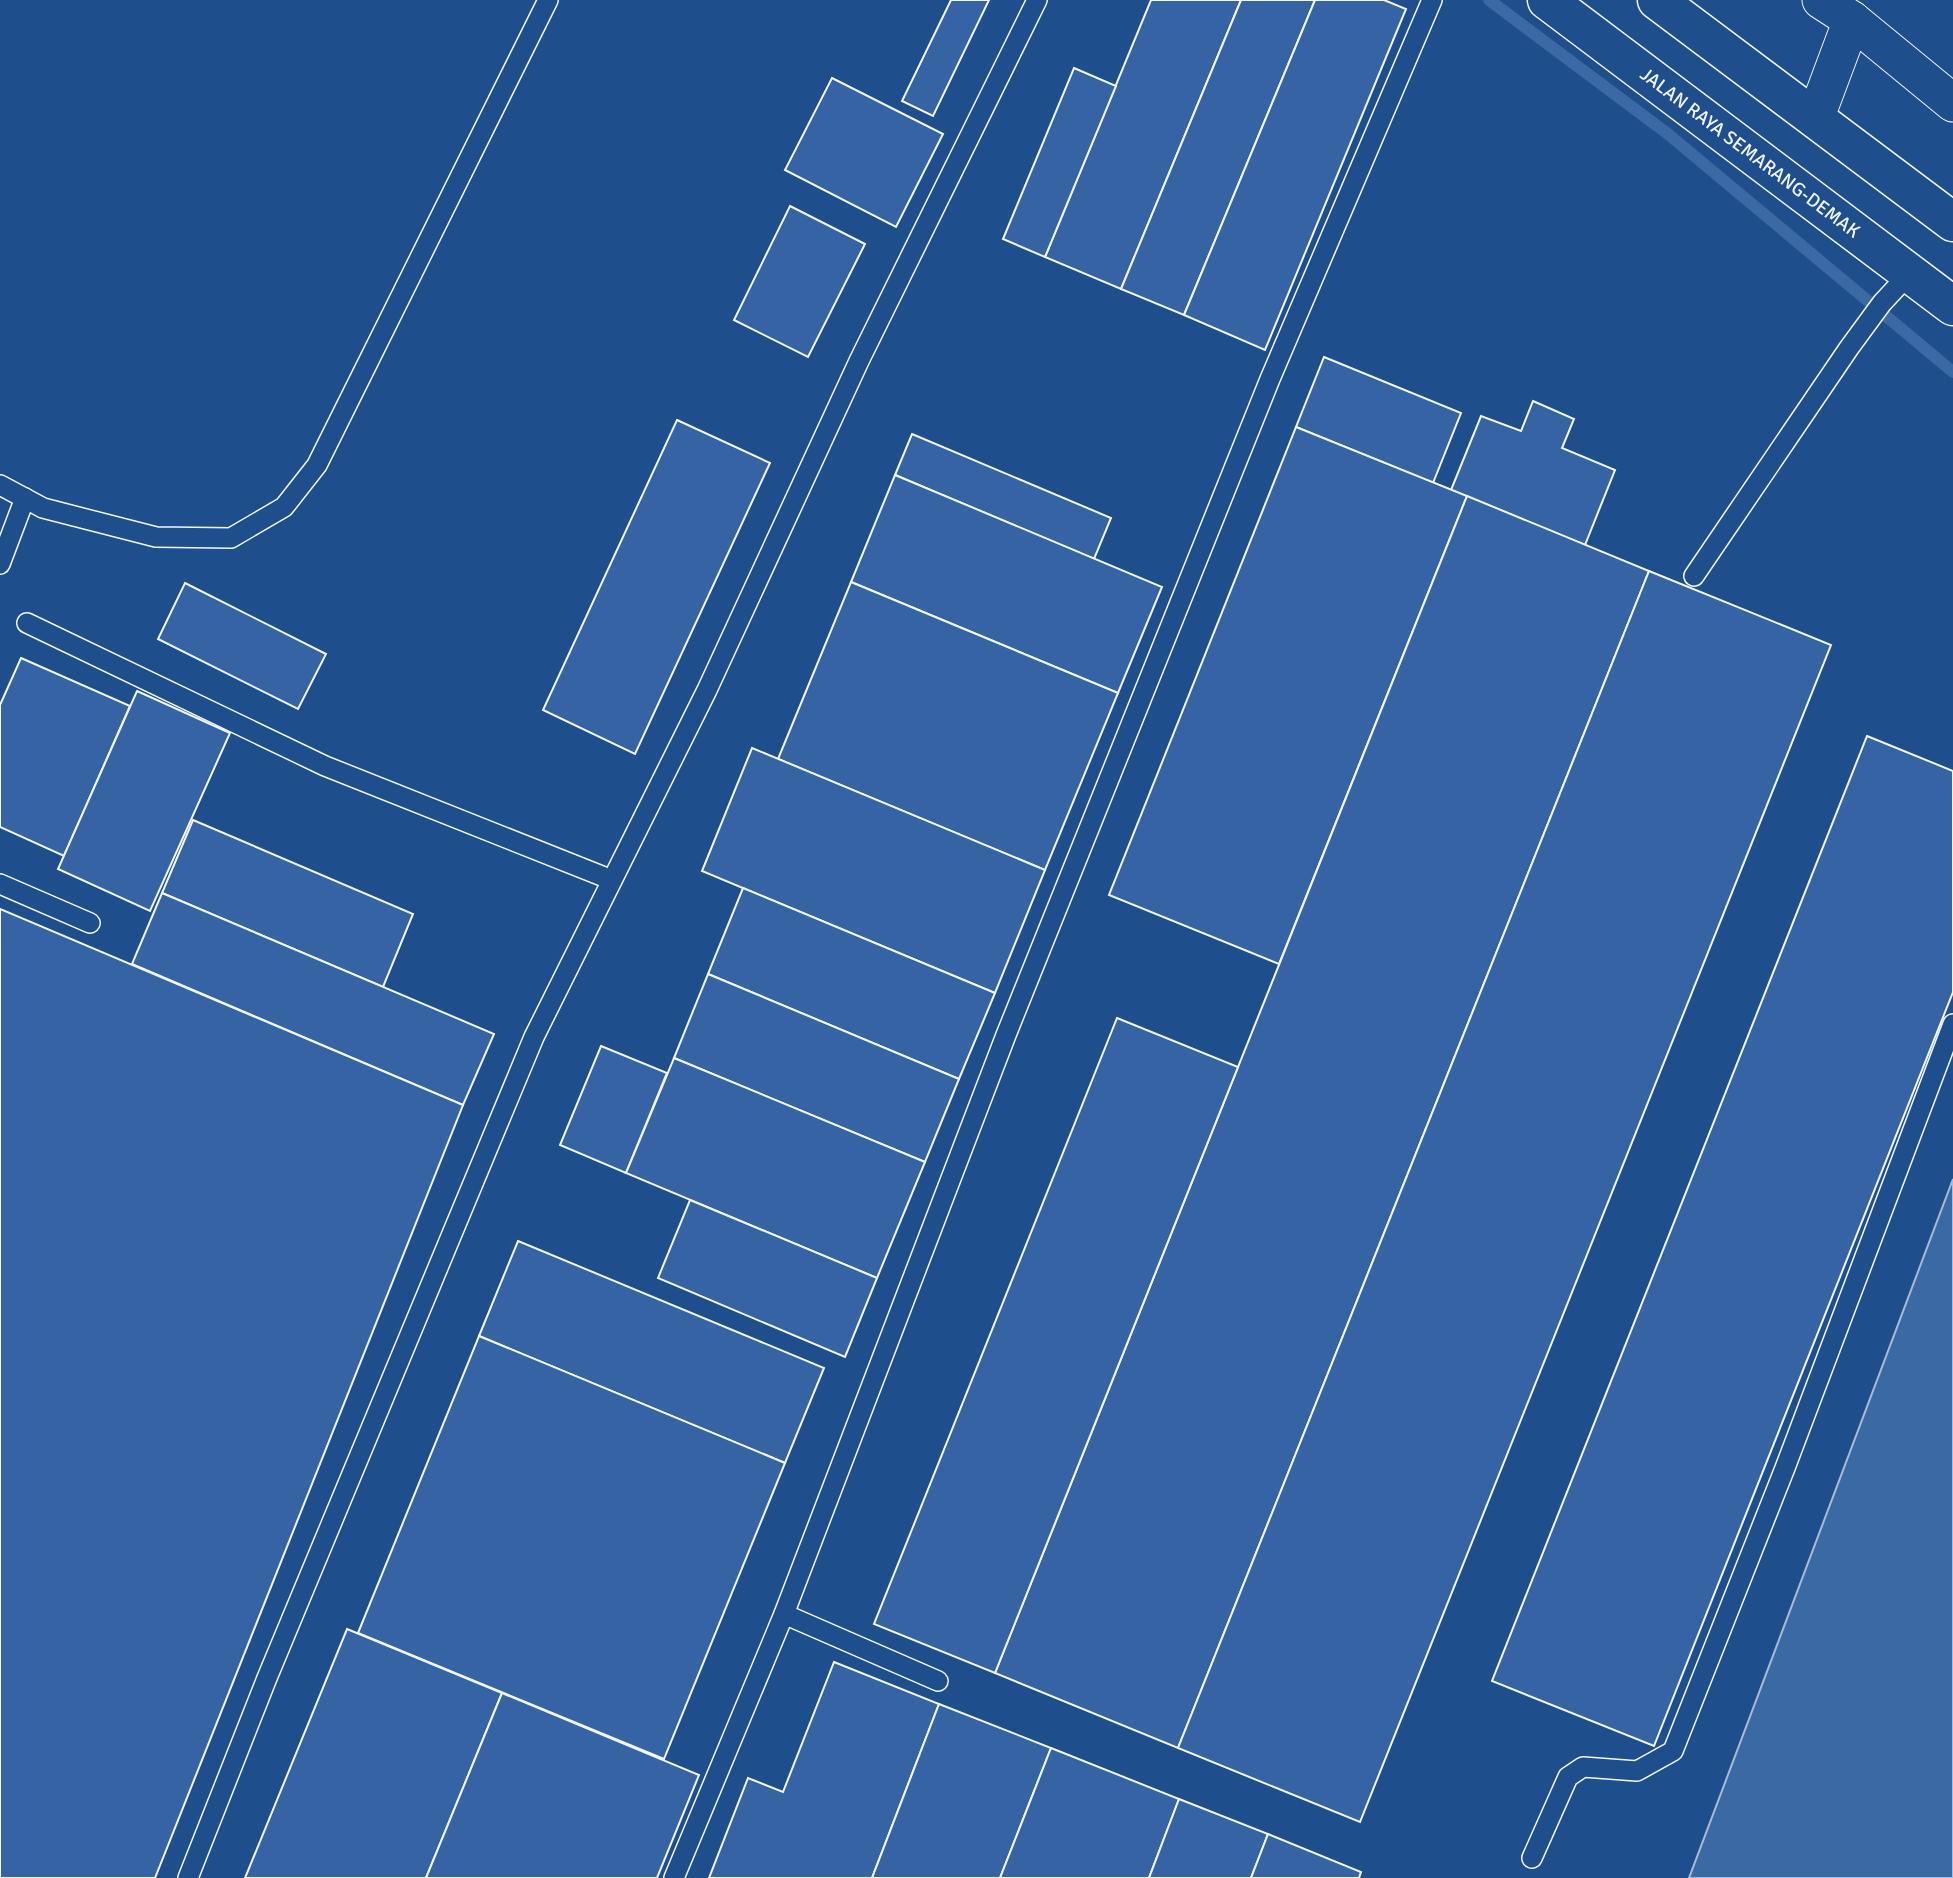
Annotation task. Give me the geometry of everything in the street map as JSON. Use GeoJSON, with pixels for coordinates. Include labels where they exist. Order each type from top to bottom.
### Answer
{"type":"FeatureCollection","features":[{"type":"Feature","properties":{"kind":"highway","name":"JALAN RAYA SEMARANG-DEMAK"},"geometry":{"type":"LineString","coordinates":[[1547,0],[1953,306]]}},
{"type":"Feature","properties":{"kind":"highway"},"geometry":{"type":"LineString","coordinates":[[1657,0],[1953,222]]}},
{"type":"Feature","properties":{"kind":"street"},"geometry":{"type":"LineString","coordinates":[[1821,0],[1855,10],[1953,103]]}},
{"type":"Feature","properties":{"kind":"street"},"geometry":{"type":"LineString","coordinates":[[1815,119],[1855,10]]}},
{"type":"Feature","properties":{"kind":"lane"},"geometry":{"type":"LineString","coordinates":[[0,485],[43,508],[156,537],[231,538],[284,508],[317,465],[548,0]]}},
{"type":"Feature","properties":{"kind":"lane"},"geometry":{"type":"LineString","coordinates":[[188,1878],[267,1678],[534,1037],[706,690],[859,361],[1037,0]]}},
{"type":"Feature","properties":{"kind":"lane"},"geometry":{"type":"LineString","coordinates":[[674,1878],[784,1614],[1006,1034],[1270,379],[1432,0]]}},
{"type":"Feature","properties":{"kind":"lane"},"geometry":{"type":"LineString","coordinates":[[1694,576],[1849,348],[1882,303],[1909,274]]}},
{"type":"Feature","properties":{"kind":"lane"},"geometry":{"type":"LineString","coordinates":[[0,564],[25,498]]}},
{"type":"Feature","properties":{"kind":"lane"},"geometry":{"type":"LineString","coordinates":[[27,623],[325,766],[612,880]]}},
{"type":"Feature","properties":{"kind":"lane"},"geometry":{"type":"LineString","coordinates":[[0,884],[90,923]]}},
{"type":"Feature","properties":{"kind":"lane"},"geometry":{"type":"LineString","coordinates":[[1532,1858],[1568,1777],[1583,1768],[1637,1771],[1673,1751],[1785,1468],[1953,1024]]}},
{"type":"Feature","properties":{"kind":"lane"},"geometry":{"type":"LineString","coordinates":[[784,1614],[938,1681]]}},
{"type":"Feature","properties":{"kind":"water"},"geometry":{"type":"Polygon","coordinates":[[[1953,1179],[1953,1878],[1689,1878],[1953,1179]]]}},
{"type":"Feature","properties":{"kind":"building"},"geometry":{"type":"Polygon","coordinates":[[[951,0],[989,0],[933,116],[902,101],[951,0]]]}},
{"type":"Feature","properties":{"kind":"building"},"geometry":{"type":"Polygon","coordinates":[[[1151,0],[1241,0],[1121,289],[1045,257],[1151,0]]]}},
{"type":"Feature","properties":{"kind":"building"},"geometry":{"type":"Polygon","coordinates":[[[1241,0],[1315,0],[1184,315],[1121,289],[1241,0]]]}},
{"type":"Feature","properties":{"kind":"building"},"geometry":{"type":"Polygon","coordinates":[[[1315,0],[1384,0],[1406,9],[1265,350],[1184,315],[1315,0]]]}},
{"type":"Feature","properties":{"kind":"building"},"geometry":{"type":"Polygon","coordinates":[[[1074,68],[1116,86],[1045,257],[1003,239],[1074,68]]]}},
{"type":"Feature","properties":{"kind":"building"},"geometry":{"type":"Polygon","coordinates":[[[832,78],[943,134],[896,227],[785,170],[832,78]]]}},
{"type":"Feature","properties":{"kind":"building"},"geometry":{"type":"Polygon","coordinates":[[[790,206],[865,244],[808,357],[734,320],[790,206]]]}},
{"type":"Feature","properties":{"kind":"building"},"geometry":{"type":"Polygon","coordinates":[[[1324,357],[1461,413],[1433,483],[1296,427],[1324,357]]]}},
{"type":"Feature","properties":{"kind":"building"},"geometry":{"type":"Polygon","coordinates":[[[1533,401],[1574,419],[1562,448],[1615,470],[1585,545],[1451,490],[1481,416],[1521,431],[1533,401]]]}},
{"type":"Feature","properties":{"kind":"building"},"geometry":{"type":"Polygon","coordinates":[[[677,420],[770,463],[635,754],[543,710],[677,420]]]}},
{"type":"Feature","properties":{"kind":"building"},"geometry":{"type":"Polygon","coordinates":[[[1296,427],[1467,496],[1279,964],[1109,895],[1296,427]]]}},
{"type":"Feature","properties":{"kind":"building"},"geometry":{"type":"Polygon","coordinates":[[[912,434],[1111,518],[1094,559],[895,475],[912,434]]]}},
{"type":"Feature","properties":{"kind":"building"},"geometry":{"type":"Polygon","coordinates":[[[895,475],[1162,587],[1118,693],[851,582],[895,475]]]}},
{"type":"Feature","properties":{"kind":"building"},"geometry":{"type":"Polygon","coordinates":[[[1467,496],[1649,571],[1178,1748],[995,1673],[1467,496]]]}},
{"type":"Feature","properties":{"kind":"building"},"geometry":{"type":"Polygon","coordinates":[[[1649,571],[1831,645],[1360,1822],[1178,1748],[1649,571]]]}},
{"type":"Feature","properties":{"kind":"building"},"geometry":{"type":"Polygon","coordinates":[[[851,582],[1118,693],[1045,870],[778,759],[851,582]]]}},
{"type":"Feature","properties":{"kind":"building"},"geometry":{"type":"Polygon","coordinates":[[[185,583],[326,654],[298,709],[158,639],[185,583]]]}},
{"type":"Feature","properties":{"kind":"building"},"geometry":{"type":"Polygon","coordinates":[[[21,658],[130,706],[64,856],[0,827],[0,705],[21,658]]]}},
{"type":"Feature","properties":{"kind":"building"},"geometry":{"type":"Polygon","coordinates":[[[137,691],[230,733],[150,911],[58,869],[137,691]]]}},
{"type":"Feature","properties":{"kind":"building"},"geometry":{"type":"Polygon","coordinates":[[[1867,736],[1953,771],[1953,992],[1654,1746],[1492,1681],[1867,736]]]}},
{"type":"Feature","properties":{"kind":"building"},"geometry":{"type":"Polygon","coordinates":[[[752,748],[1045,870],[995,993],[702,871],[752,748]]]}},
{"type":"Feature","properties":{"kind":"building"},"geometry":{"type":"Polygon","coordinates":[[[193,820],[413,914],[383,987],[162,893],[193,820]]]}},
{"type":"Feature","properties":{"kind":"building"},"geometry":{"type":"Polygon","coordinates":[[[743,888],[995,993],[959,1079],[708,974],[743,888]]]}},
{"type":"Feature","properties":{"kind":"building"},"geometry":{"type":"Polygon","coordinates":[[[162,893],[494,1034],[463,1105],[132,964],[162,893]]]}},
{"type":"Feature","properties":{"kind":"building"},"geometry":{"type":"Polygon","coordinates":[[[0,909],[463,1105],[155,1878],[0,1878],[0,909]]]}},
{"type":"Feature","properties":{"kind":"building"},"geometry":{"type":"Polygon","coordinates":[[[708,974],[959,1079],[925,1162],[674,1058],[708,974]]]}},
{"type":"Feature","properties":{"kind":"building"},"geometry":{"type":"Polygon","coordinates":[[[1117,1018],[1238,1067],[995,1673],[874,1624],[1117,1018]]]}},
{"type":"Feature","properties":{"kind":"building"},"geometry":{"type":"Polygon","coordinates":[[[601,1046],[667,1073],[626,1173],[560,1145],[601,1046]]]}},
{"type":"Feature","properties":{"kind":"building"},"geometry":{"type":"Polygon","coordinates":[[[674,1058],[925,1162],[877,1278],[626,1173],[674,1058]]]}},
{"type":"Feature","properties":{"kind":"building"},"geometry":{"type":"Polygon","coordinates":[[[690,1200],[877,1278],[845,1357],[658,1278],[690,1200]]]}},
{"type":"Feature","properties":{"kind":"building"},"geometry":{"type":"Polygon","coordinates":[[[518,1241],[824,1368],[785,1463],[479,1336],[518,1241]]]}},
{"type":"Feature","properties":{"kind":"building"},"geometry":{"type":"Polygon","coordinates":[[[479,1336],[785,1463],[664,1759],[358,1633],[479,1336]]]}},
{"type":"Feature","properties":{"kind":"building"},"geometry":{"type":"Polygon","coordinates":[[[347,1629],[502,1693],[426,1878],[245,1878],[347,1629]]]}},
{"type":"Feature","properties":{"kind":"building"},"geometry":{"type":"Polygon","coordinates":[[[834,1662],[939,1704],[872,1878],[709,1878],[748,1778],[783,1792],[834,1662]]]}},
{"type":"Feature","properties":{"kind":"building"},"geometry":{"type":"Polygon","coordinates":[[[502,1693],[699,1775],[657,1878],[426,1878],[502,1693]]]}},
{"type":"Feature","properties":{"kind":"building"},"geometry":{"type":"Polygon","coordinates":[[[939,1704],[1051,1748],[1000,1878],[872,1878],[939,1704]]]}},
{"type":"Feature","properties":{"kind":"building"},"geometry":{"type":"Polygon","coordinates":[[[1051,1748],[1179,1799],[1149,1878],[1000,1878],[1051,1748]]]}},
{"type":"Feature","properties":{"kind":"building"},"geometry":{"type":"Polygon","coordinates":[[[1179,1799],[1268,1834],[1251,1878],[1149,1878],[1179,1799]]]}},
{"type":"Feature","properties":{"kind":"building"},"geometry":{"type":"Polygon","coordinates":[[[1268,1834],[1361,1872],[1359,1878],[1251,1878],[1268,1834]]]}},
{"type":"Feature","properties":{"kind":"waterway"},"geometry":{"type":"LineString","coordinates":[[1489,0],[1668,134],[1953,372]]}}]}
